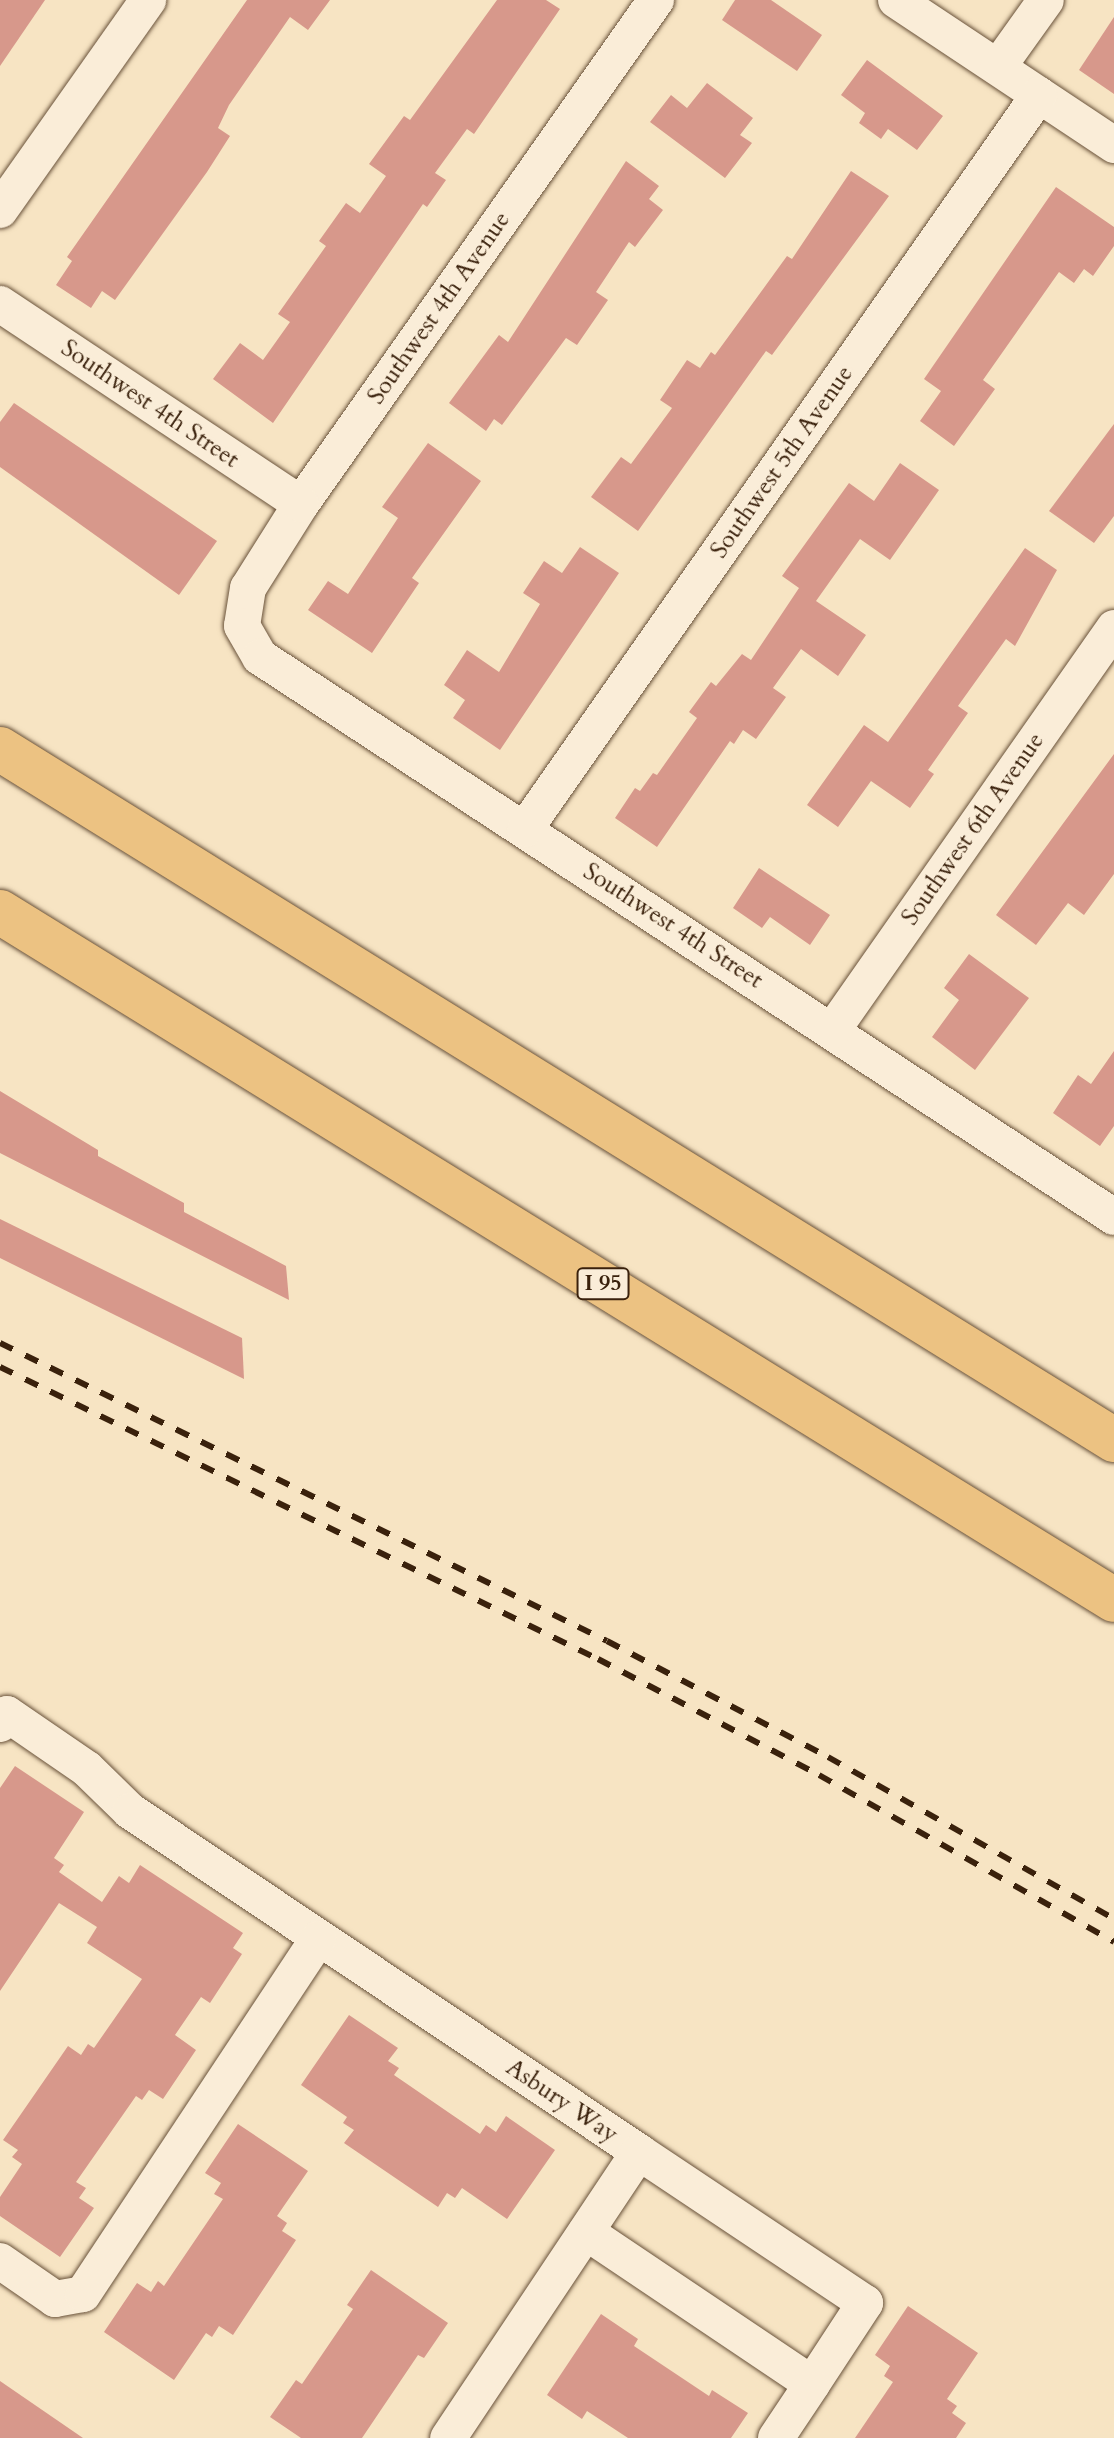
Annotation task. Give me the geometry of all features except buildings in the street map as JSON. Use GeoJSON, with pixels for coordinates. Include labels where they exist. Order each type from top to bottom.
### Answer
{"type":"FeatureCollection","features":[{"type":"Feature","properties":{"kind":"highway"},"geometry":{"type":"LineString","coordinates":[[0,749],[1114,1440]]}},
{"type":"Feature","properties":{"kind":"highway","name":"I 95"},"geometry":{"type":"LineString","coordinates":[[0,912],[1114,1600]]}},
{"type":"Feature","properties":{"kind":"highway"},"geometry":{"type":"LineString","coordinates":[[0,932],[92,968]]}},
{"type":"Feature","properties":{"kind":"street"},"geometry":{"type":"LineString","coordinates":[[0,210],[148,0]]}},
{"type":"Feature","properties":{"kind":"street","name":"Southwest 4th Avenue"},"geometry":{"type":"LineString","coordinates":[[242,626],[248,588],[301,504],[656,0]]}},
{"type":"Feature","properties":{"kind":"street"},"geometry":{"type":"LineString","coordinates":[[896,0],[1114,145]]}},
{"type":"Feature","properties":{"kind":"street"},"geometry":{"type":"LineString","coordinates":[[998,67],[1046,0]]}},
{"type":"Feature","properties":{"kind":"street","name":"Southwest 5th Avenue"},"geometry":{"type":"LineString","coordinates":[[525,829],[1039,95]]}},
{"type":"Feature","properties":{"kind":"street","name":"Southwest 4th Street"},"geometry":{"type":"LineString","coordinates":[[0,304],[301,504]]}},
{"type":"Feature","properties":{"kind":"street","name":"Southwest 4th Street"},"geometry":{"type":"LineString","coordinates":[[242,626],[260,657],[1114,1217]]}},
{"type":"Feature","properties":{"kind":"street","name":"Southwest 6th Avenue"},"geometry":{"type":"LineString","coordinates":[[832,1031],[1114,628]]}},
{"type":"Feature","properties":{"kind":"street","name":"Asbury Way"},"geometry":{"type":"LineString","coordinates":[[0,1724],[7,1714],[87,1769],[130,1811],[639,2152],[448,2438]]}},
{"type":"Feature","properties":{"kind":"street"},"geometry":{"type":"LineString","coordinates":[[0,2261],[55,2299],[83,2294],[318,1939]]}},
{"type":"Feature","properties":{"kind":"street"},"geometry":{"type":"LineString","coordinates":[[639,2152],[865,2303],[776,2438]]}},
{"type":"Feature","properties":{"kind":"street"},"geometry":{"type":"LineString","coordinates":[[586,2232],[812,2384]]}},
{"type":"Feature","properties":{"kind":"railway"},"geometry":{"type":"LineString","coordinates":[[0,1343],[607,1641],[828,1757],[1114,1919]]}},
{"type":"Feature","properties":{"kind":"railway"},"geometry":{"type":"LineString","coordinates":[[0,1367],[598,1659],[819,1775],[1114,1942]]}}]}
